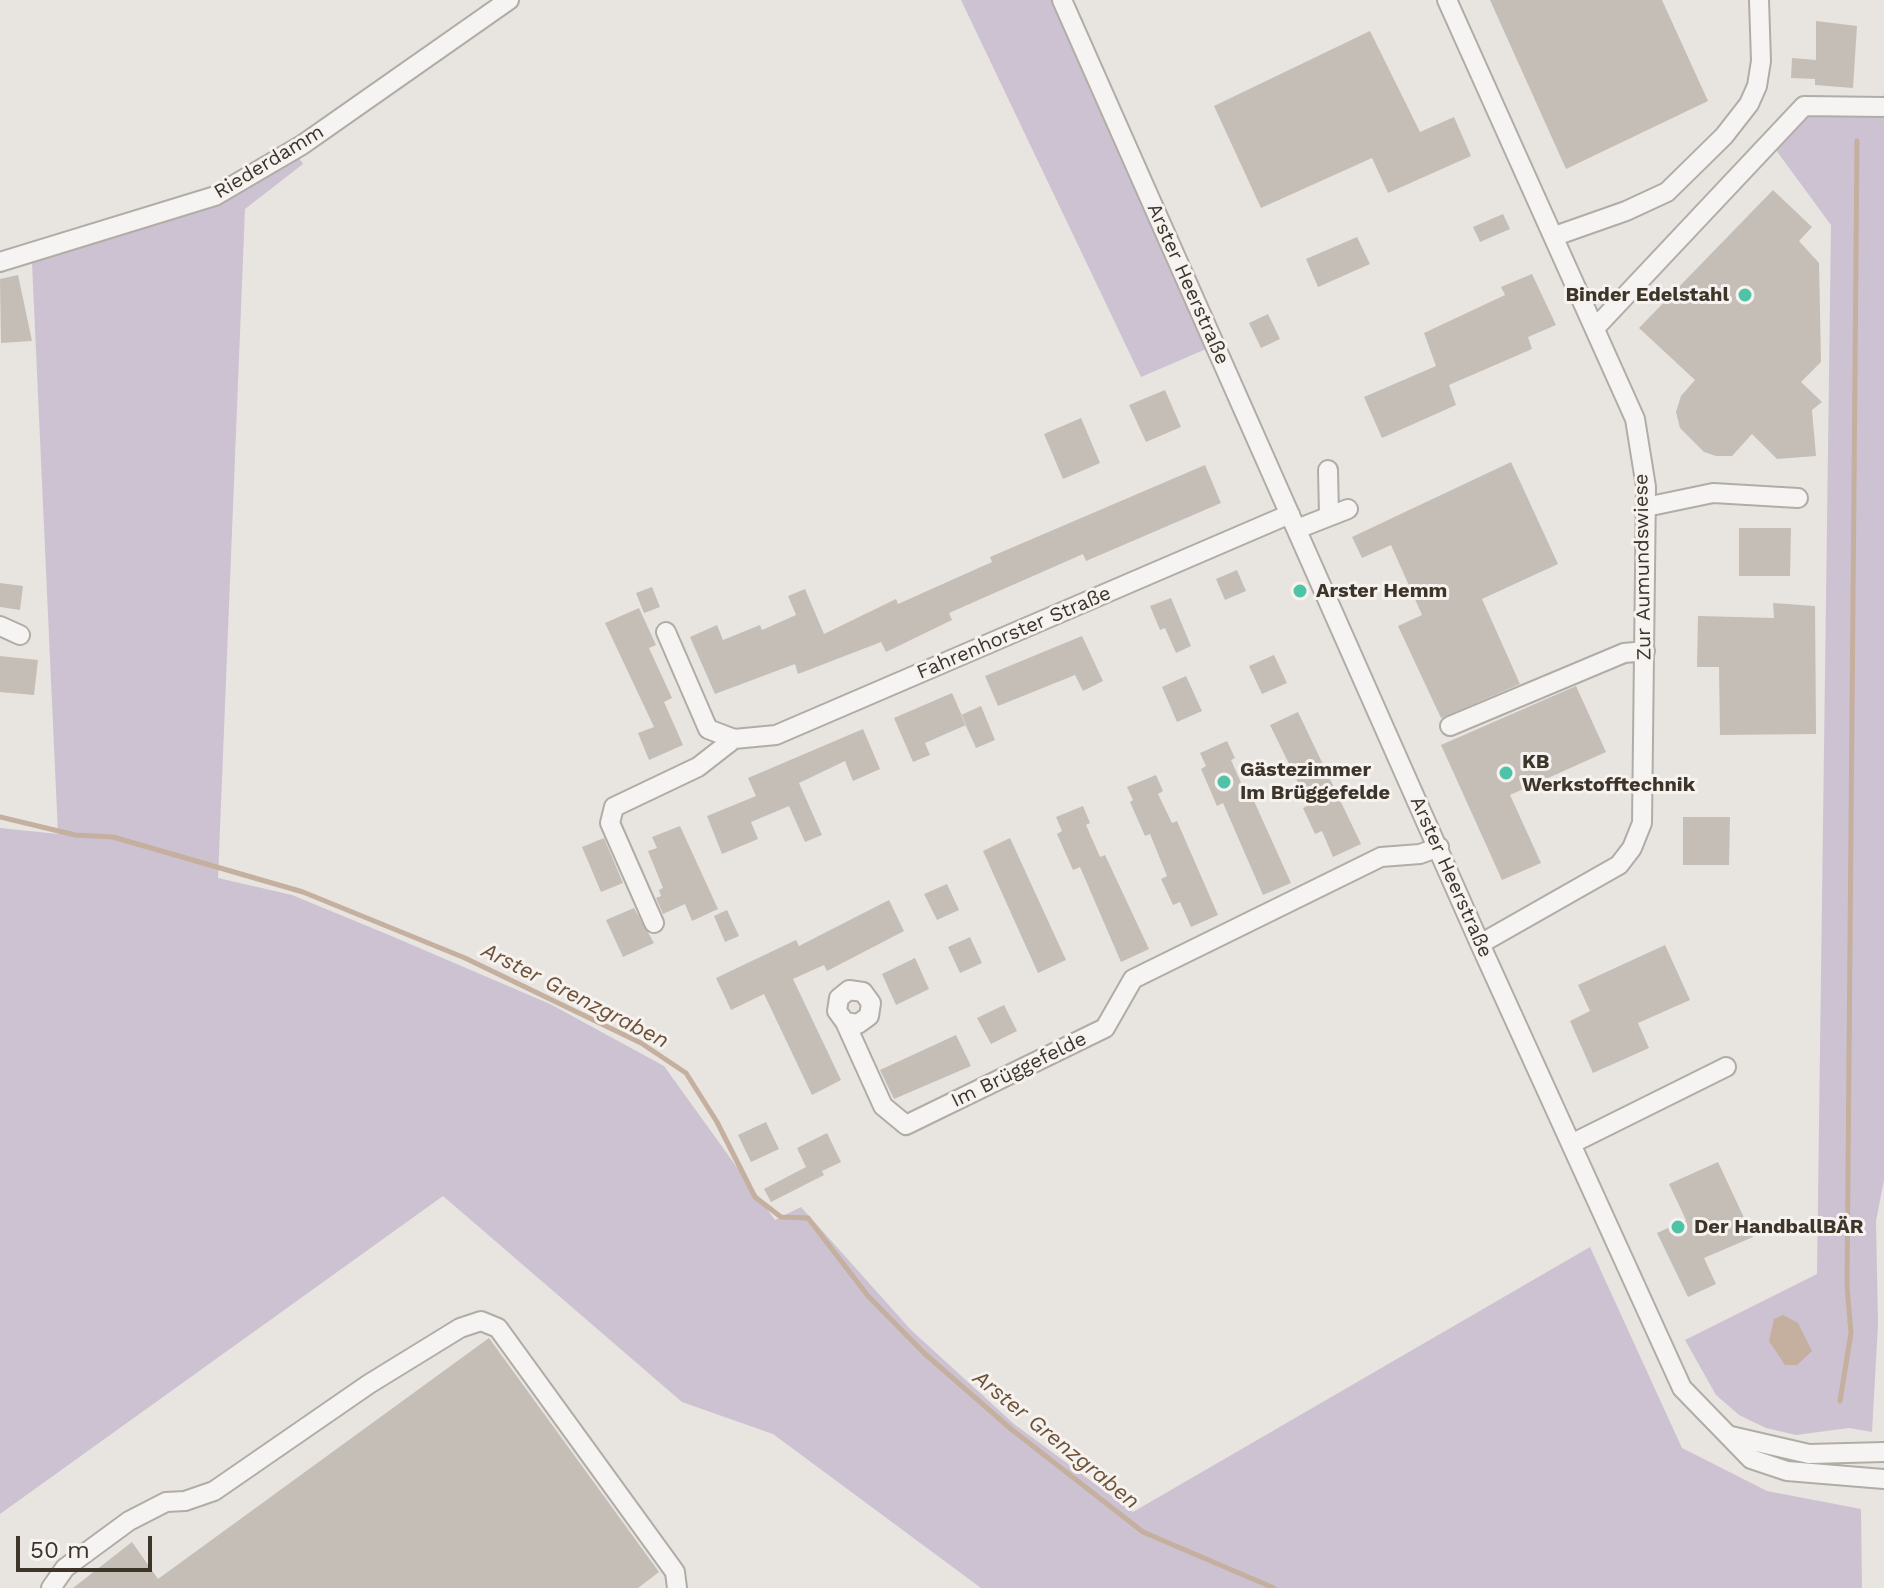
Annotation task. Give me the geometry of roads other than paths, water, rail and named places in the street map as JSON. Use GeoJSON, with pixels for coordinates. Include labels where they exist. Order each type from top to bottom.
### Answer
{"type":"FeatureCollection","features":[{"type":"Feature","properties":{"kind":"street","name":"Riederdamm"},"geometry":{"type":"LineString","coordinates":[[0,262],[215,196],[302,145],[509,0]]}},
{"type":"Feature","properties":{"kind":"street","name":"Arster Heerstraße"},"geometry":{"type":"LineString","coordinates":[[1062,0],[1480,944],[1682,1388],[1751,1459],[1787,1471],[1884,1479]]}},
{"type":"Feature","properties":{"kind":"street","name":"Zur Aumundswiese"},"geometry":{"type":"LineString","coordinates":[[1447,0],[1635,419],[1646,507],[1642,823],[1632,848],[1619,865],[1480,944]]}},
{"type":"Feature","properties":{"kind":"street"},"geometry":{"type":"LineString","coordinates":[[1555,236],[1626,211],[1667,192],[1724,136],[1749,104],[1757,86],[1761,61],[1759,0]]}},
{"type":"Feature","properties":{"kind":"street"},"geometry":{"type":"LineString","coordinates":[[1596,327],[1804,106],[1884,107]]}},
{"type":"Feature","properties":{"kind":"street"},"geometry":{"type":"LineString","coordinates":[[1328,470],[1329,515]]}},
{"type":"Feature","properties":{"kind":"street"},"geometry":{"type":"LineString","coordinates":[[1646,507],[1713,493],[1798,498]]}},
{"type":"Feature","properties":{"kind":"street","name":"Fahrenhorster Straße"},"geometry":{"type":"LineString","coordinates":[[734,739],[776,735],[1294,522],[1348,509]]}},
{"type":"Feature","properties":{"kind":"street"},"geometry":{"type":"LineString","coordinates":[[0,626],[20,635]]}},
{"type":"Feature","properties":{"kind":"street"},"geometry":{"type":"LineString","coordinates":[[666,632],[708,729],[734,739]]}},
{"type":"Feature","properties":{"kind":"street"},"geometry":{"type":"LineString","coordinates":[[1450,726],[1624,653],[1645,651]]}},
{"type":"Feature","properties":{"kind":"street"},"geometry":{"type":"LineString","coordinates":[[654,923],[610,823],[614,807],[698,767],[734,739]]}},
{"type":"Feature","properties":{"kind":"street","name":"Im Brüggefelde"},"geometry":{"type":"LineString","coordinates":[[845,1022],[883,1106],[906,1125],[1105,1028],[1133,979],[1381,857],[1420,854],[1439,847]]}},
{"type":"Feature","properties":{"kind":"street"},"geometry":{"type":"LineString","coordinates":[[1571,1144],[1726,1067]]}},
{"type":"Feature","properties":{"kind":"street"},"geometry":{"type":"LineString","coordinates":[[51,1588],[65,1568],[129,1521],[166,1502],[185,1501],[214,1491],[369,1384],[460,1328],[481,1321],[498,1328],[673,1585]]}},
{"type":"Feature","properties":{"kind":"street"},"geometry":{"type":"LineString","coordinates":[[1724,1434],[1809,1454],[1884,1452]]}},
{"type":"Feature","properties":{"kind":"waterway"},"geometry":{"type":"LineString","coordinates":[[1840,1401],[1851,1333],[1847,1286],[1857,141]]}},
{"type":"Feature","properties":{"kind":"waterway","name":"Arster Grenzgraben"},"geometry":{"type":"LineString","coordinates":[[0,817],[75,835],[113,837],[303,892],[465,958],[641,1043],[686,1073],[717,1122],[755,1197],[781,1217],[808,1218],[868,1296],[924,1353],[1011,1429],[1143,1532],[1274,1588]]}},
{"type":"Feature","properties":{"kind":"place","name":"Binder Edelstahl"},"geometry":{"type":"Point","coordinates":[1745,295]}},
{"type":"Feature","properties":{"kind":"place","name":"Arster Hemm"},"geometry":{"type":"Point","coordinates":[1300,591]}},
{"type":"Feature","properties":{"kind":"place","name":"KB Werkstofftechnik"},"geometry":{"type":"Point","coordinates":[1506,773]}},
{"type":"Feature","properties":{"kind":"place","name":"Gästezimmer Im Brüggefelde"},"geometry":{"type":"Point","coordinates":[1224,782]}},
{"type":"Feature","properties":{"kind":"place","name":"Der HandballBÄR"},"geometry":{"type":"Point","coordinates":[1678,1227]}}]}
